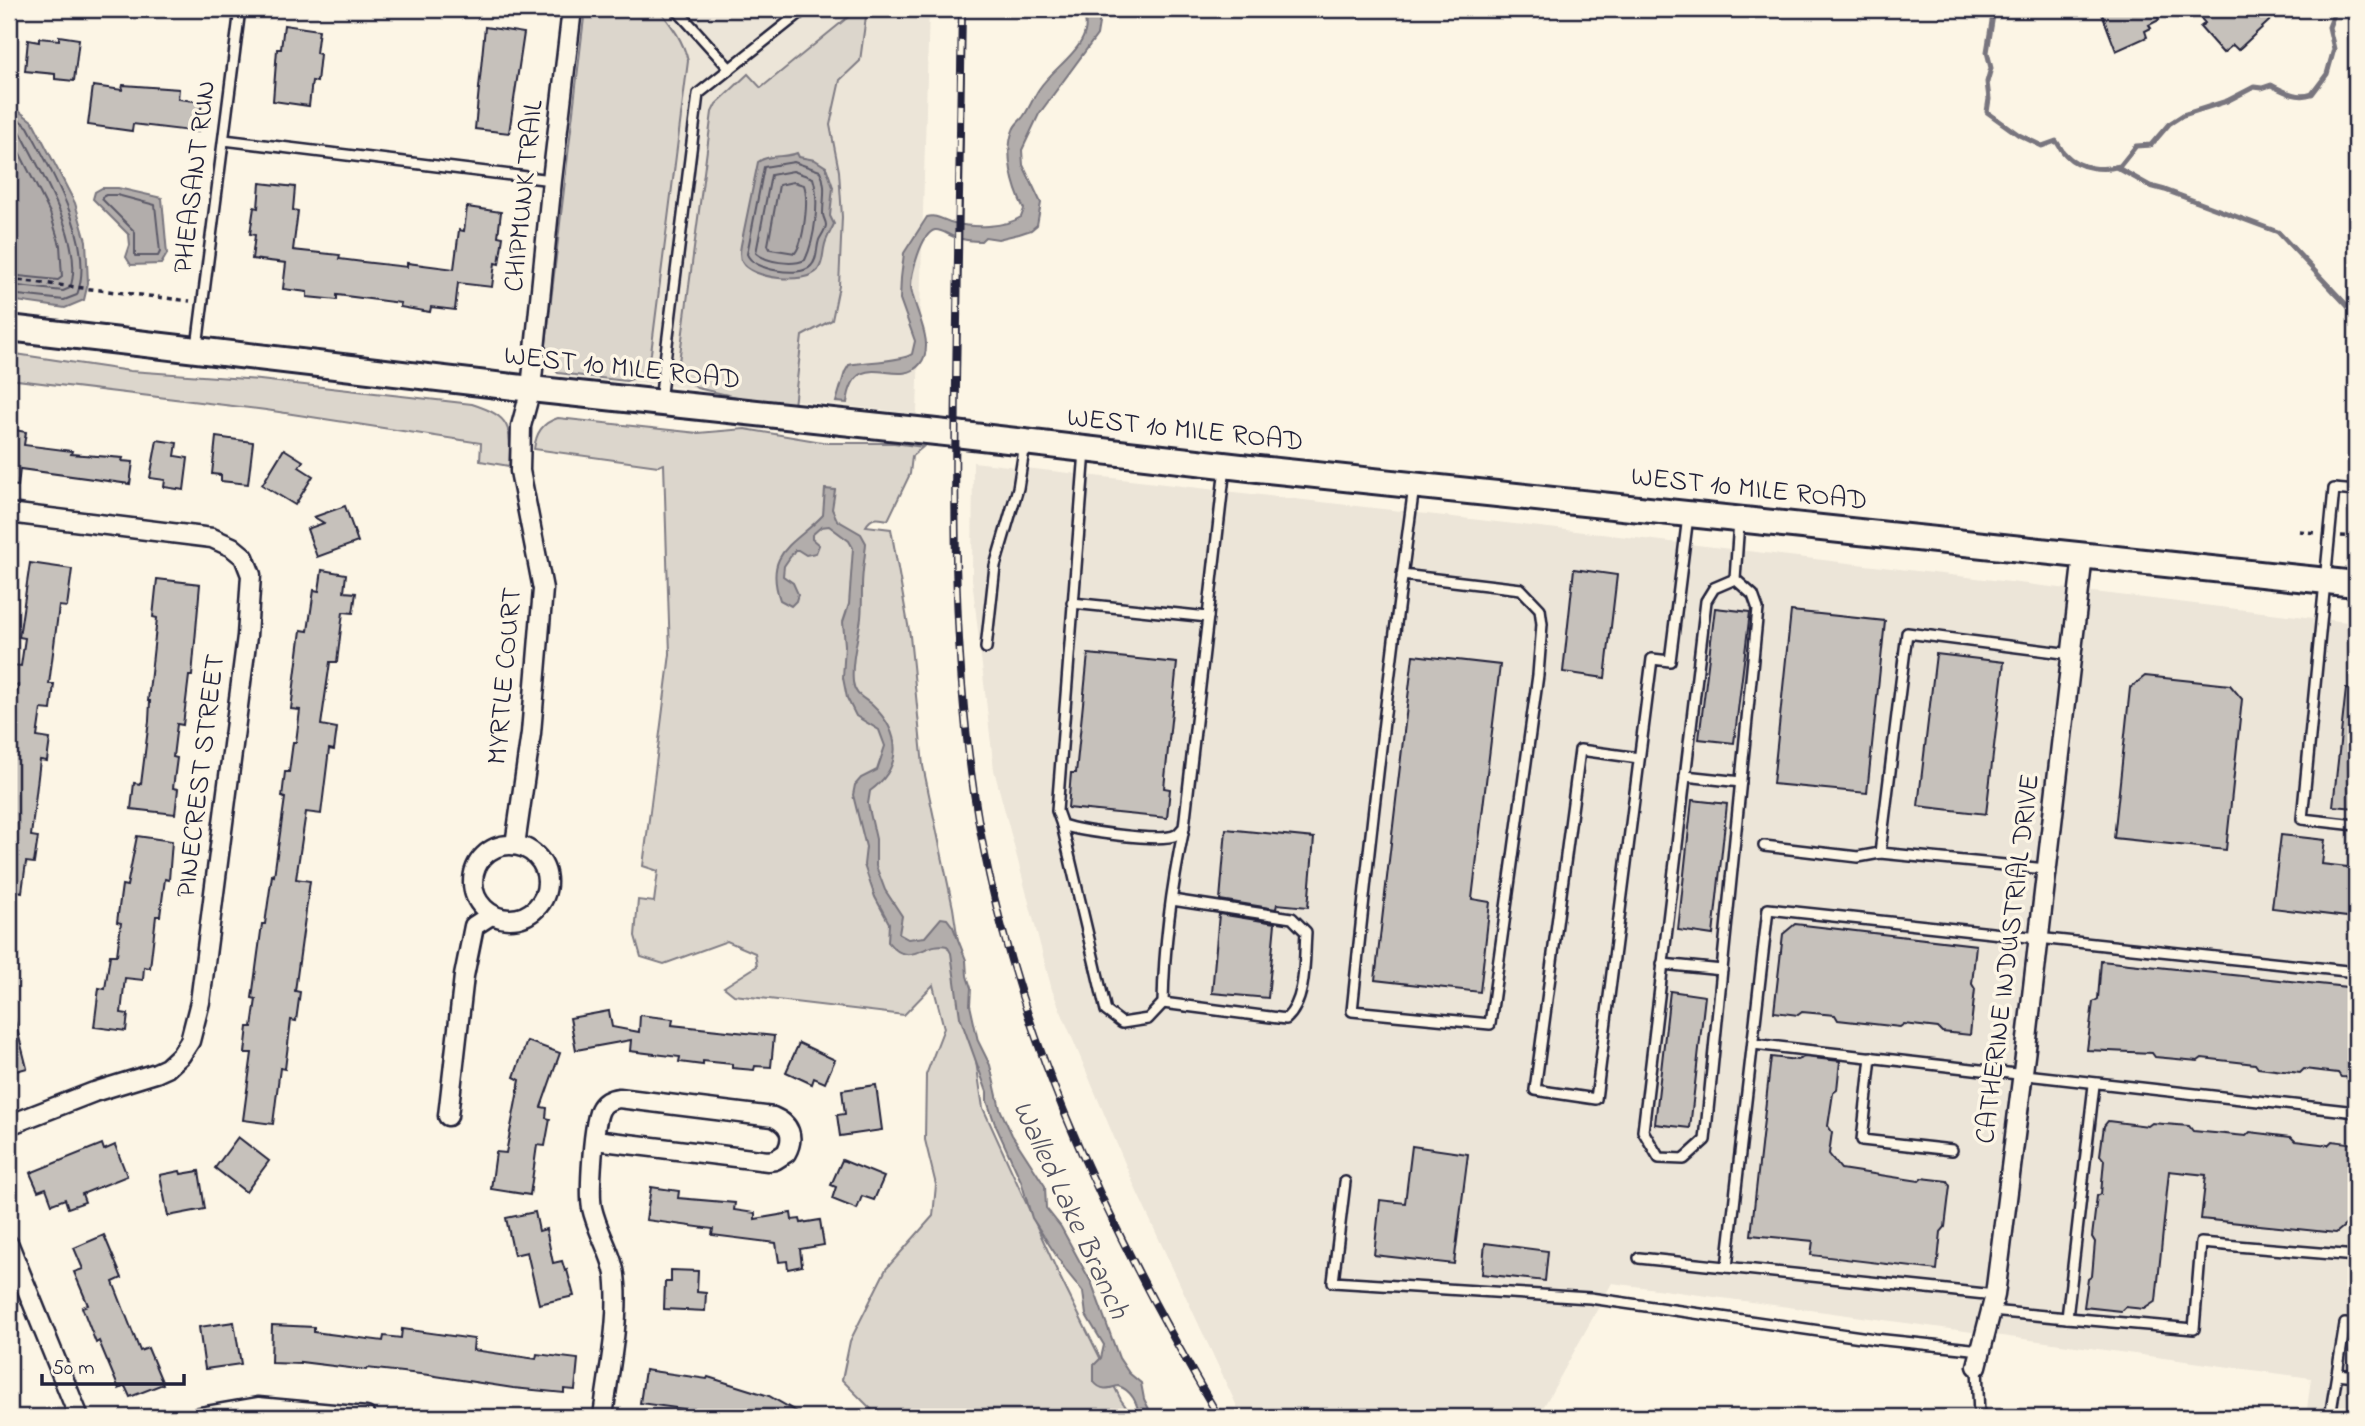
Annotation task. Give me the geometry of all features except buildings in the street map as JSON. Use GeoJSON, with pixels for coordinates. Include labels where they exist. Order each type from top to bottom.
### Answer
{"type":"FeatureCollection","features":[{"type":"Feature","properties":{"kind":"main road","name":"WEST 10 MILE ROAD"},"geometry":{"type":"LineString","coordinates":[[9,328],[531,389],[1225,465],[2356,584]]}},
{"type":"Feature","properties":{"kind":"street","name":"CHIPMUNK TRAIL"},"geometry":{"type":"LineString","coordinates":[[531,389],[572,9]]}},
{"type":"Feature","properties":{"kind":"street","name":"MYRTLE COURT"},"geometry":{"type":"LineString","coordinates":[[515,845],[531,733],[543,589],[520,471],[521,426],[531,389]]}},
{"type":"Feature","properties":{"kind":"street","name":"PINECREST STREET"},"geometry":{"type":"LineString","coordinates":[[9,513],[212,538],[232,547],[244,557],[251,575],[247,636],[200,1002],[190,1041],[181,1055],[167,1068],[94,1092],[9,1125]]}},
{"type":"Feature","properties":{"kind":"street","name":"CATHERINE INDUSTRIAL DRIVE"},"geometry":{"type":"LineString","coordinates":[[1979,1358],[1993,1303],[2083,555]]}},
{"type":"Feature","properties":{"kind":"street"},"geometry":{"type":"LineString","coordinates":[[515,845],[529,850],[540,860],[547,873],[548,888],[533,913],[520,919],[505,920],[491,915],[480,905],[473,892],[472,877],[477,863],[487,852],[500,846],[515,845]]}},
{"type":"Feature","properties":{"kind":"street"},"geometry":{"type":"LineString","coordinates":[[448,1116],[464,976],[474,926],[491,915]]}},
{"type":"Feature","properties":{"kind":"street"},"geometry":{"type":"LineString","coordinates":[[595,1140],[768,1161],[786,1153],[791,1136],[786,1124],[773,1117],[619,1098],[606,1102],[601,1107],[595,1140],[591,1200],[616,1283],[616,1307],[603,1417]]}},
{"type":"Feature","properties":{"kind":"street"},"geometry":{"type":"LineString","coordinates":[[9,1245],[79,1417]]}},
{"type":"Feature","properties":{"kind":"street"},"geometry":{"type":"LineString","coordinates":[[200,1417],[258,1407],[359,1417]]}},
{"type":"Feature","properties":{"kind":"lane","name":"PHEASANT RUN"},"geometry":{"type":"LineString","coordinates":[[196,351],[240,9]]}},
{"type":"Feature","properties":{"kind":"lane"},"geometry":{"type":"LineString","coordinates":[[676,9],[730,69]]}},
{"type":"Feature","properties":{"kind":"lane"},"geometry":{"type":"LineString","coordinates":[[659,402],[698,94],[805,9]]}},
{"type":"Feature","properties":{"kind":"lane"},"geometry":{"type":"LineString","coordinates":[[224,140],[552,180]]}},
{"type":"Feature","properties":{"kind":"lane"},"geometry":{"type":"LineString","coordinates":[[986,648],[995,566],[1018,488],[1025,442]]}},
{"type":"Feature","properties":{"kind":"lane"},"geometry":{"type":"LineString","coordinates":[[1085,449],[1057,811],[1106,1011],[1122,1023],[1148,1018],[1163,1003],[1163,975],[1184,827],[1225,465]]}},
{"type":"Feature","properties":{"kind":"lane"},"geometry":{"type":"LineString","coordinates":[[1402,575],[1521,589],[1540,609],[1542,624],[1538,675],[1490,1024],[1352,1011],[1375,789],[1402,575],[1414,485]]}},
{"type":"Feature","properties":{"kind":"lane"},"geometry":{"type":"LineString","coordinates":[[2356,491],[2334,489],[2302,819],[2356,825]]}},
{"type":"Feature","properties":{"kind":"lane"},"geometry":{"type":"LineString","coordinates":[[1639,758],[1580,750],[1535,1090],[1596,1099],[1652,659],[1670,661],[1688,514]]}},
{"type":"Feature","properties":{"kind":"lane"},"geometry":{"type":"LineString","coordinates":[[1735,579],[1740,519]]}},
{"type":"Feature","properties":{"kind":"lane"},"geometry":{"type":"LineString","coordinates":[[1735,579],[1753,595],[1758,609],[1705,1140],[1684,1159],[1660,1157],[1643,1131],[1706,601],[1714,588],[1735,579]]}},
{"type":"Feature","properties":{"kind":"lane"},"geometry":{"type":"LineString","coordinates":[[1072,603],[1208,617]]}},
{"type":"Feature","properties":{"kind":"lane"},"geometry":{"type":"LineString","coordinates":[[1880,853],[1908,633],[2071,653]]}},
{"type":"Feature","properties":{"kind":"lane"},"geometry":{"type":"LineString","coordinates":[[1685,776],[1741,782]]}},
{"type":"Feature","properties":{"kind":"lane"},"geometry":{"type":"LineString","coordinates":[[1062,825],[1080,831],[1163,838],[1177,835],[1184,827]]}},
{"type":"Feature","properties":{"kind":"lane"},"geometry":{"type":"LineString","coordinates":[[1764,846],[1858,857],[1880,853],[2046,869]]}},
{"type":"Feature","properties":{"kind":"lane"},"geometry":{"type":"LineString","coordinates":[[1163,1003],[1286,1019],[1294,1012],[1300,998],[1306,932],[1292,918],[1172,900]]}},
{"type":"Feature","properties":{"kind":"lane"},"geometry":{"type":"LineString","coordinates":[[1727,1267],[1768,909],[2356,972]]}},
{"type":"Feature","properties":{"kind":"lane"},"geometry":{"type":"LineString","coordinates":[[1662,964],[1722,970]]}},
{"type":"Feature","properties":{"kind":"lane"},"geometry":{"type":"LineString","coordinates":[[1753,1044],[2022,1074],[2094,1085],[2356,1112]]}},
{"type":"Feature","properties":{"kind":"lane"},"geometry":{"type":"LineString","coordinates":[[1871,1057],[1862,1140],[1952,1150]]}},
{"type":"Feature","properties":{"kind":"lane"},"geometry":{"type":"LineString","coordinates":[[2067,1318],[2094,1085]]}},
{"type":"Feature","properties":{"kind":"lane"},"geometry":{"type":"LineString","coordinates":[[1345,1182],[1334,1282],[1590,1298],[1875,1339],[1979,1358],[1979,1417]]}},
{"type":"Feature","properties":{"kind":"lane"},"geometry":{"type":"LineString","coordinates":[[1639,1258],[1727,1267],[1993,1303],[2067,1318],[2194,1329],[2201,1243],[2356,1256]]}},
{"type":"Feature","properties":{"kind":"lane"},"geometry":{"type":"LineString","coordinates":[[2330,1417],[2346,1324],[2356,1325]]}},
{"type":"Feature","properties":{"kind":"lane"},"geometry":{"type":"LineString","coordinates":[[2337,1374],[2356,1376]]}},
{"type":"Feature","properties":{"kind":"path"},"geometry":{"type":"LineString","coordinates":[[9,279],[203,302]]}},
{"type":"Feature","properties":{"kind":"shaded area"},"geometry":{"type":"Polygon","coordinates":[[[585,9],[659,9],[673,27],[688,61],[651,353],[643,371],[626,381],[558,373],[548,362],[545,352],[585,9]]]}},
{"type":"Feature","properties":{"kind":"shaded area"},"geometry":{"type":"Polygon","coordinates":[[[606,9],[929,9],[917,414],[562,374],[606,9]]]}},
{"type":"Feature","properties":{"kind":"shaded area"},"geometry":{"type":"Polygon","coordinates":[[[858,9],[867,9],[860,61],[840,80],[830,125],[839,171],[842,217],[839,286],[832,320],[802,336],[794,406],[750,400],[697,388],[682,376],[679,362],[712,112],[716,104],[748,74],[761,88],[858,9]]]}},
{"type":"Feature","properties":{"kind":"shaded area"},"geometry":{"type":"Polygon","coordinates":[[[9,353],[130,371],[260,380],[472,404],[495,414],[506,425],[510,442],[509,466],[480,461],[481,443],[266,410],[9,379],[9,353]]]}},
{"type":"Feature","properties":{"kind":"shaded area"},"geometry":{"type":"Polygon","coordinates":[[[558,418],[698,433],[745,429],[828,443],[894,443],[923,447],[912,456],[910,474],[888,520],[875,518],[866,526],[891,529],[910,636],[923,766],[953,908],[983,1108],[1058,1273],[1121,1400],[1133,1417],[879,1417],[842,1380],[850,1341],[886,1269],[933,1216],[936,1185],[925,1140],[926,1075],[944,1028],[933,985],[904,1015],[734,995],[724,987],[757,966],[755,953],[727,941],[664,964],[641,957],[635,936],[638,900],[654,902],[658,871],[643,866],[670,654],[664,464],[658,466],[534,449],[541,429],[558,418]]]}},
{"type":"Feature","properties":{"kind":"shaded area"},"geometry":{"type":"Polygon","coordinates":[[[973,462],[2356,623],[2356,1417],[2306,1417],[2311,1378],[1612,1283],[1538,1417],[1242,1417],[1137,1192],[1052,990],[994,770],[972,579],[973,462]]]}},
{"type":"Feature","properties":{"kind":"water"},"geometry":{"type":"Polygon","coordinates":[[[1082,9],[1095,9],[1100,17],[1097,35],[1039,114],[1022,150],[1023,165],[1041,203],[1037,225],[1019,234],[998,239],[985,237],[981,241],[961,239],[938,230],[930,233],[918,255],[911,287],[923,326],[925,356],[911,371],[868,371],[859,375],[852,385],[847,403],[836,402],[849,365],[892,360],[912,354],[915,341],[900,299],[901,278],[904,253],[927,217],[934,216],[954,223],[979,226],[997,225],[1021,217],[1024,209],[1013,181],[1010,139],[1039,89],[1080,43],[1085,33],[1086,21],[1082,9]]]}},
{"type":"Feature","properties":{"kind":"water"},"geometry":{"type":"Polygon","coordinates":[[[9,110],[20,112],[33,122],[75,203],[86,241],[88,283],[84,300],[65,308],[9,300],[9,110]]]}},
{"type":"Feature","properties":{"kind":"water"},"geometry":{"type":"Polygon","coordinates":[[[797,153],[799,157],[815,160],[826,167],[833,187],[830,216],[834,224],[826,241],[822,261],[818,270],[811,275],[791,279],[756,273],[747,268],[740,256],[758,162],[797,153]]]}},
{"type":"Feature","properties":{"kind":"water"},"geometry":{"type":"Polygon","coordinates":[[[102,188],[118,188],[162,198],[167,254],[161,264],[131,265],[126,257],[130,245],[129,235],[93,199],[95,192],[102,188]]]}},
{"type":"Feature","properties":{"kind":"water"},"geometry":{"type":"Polygon","coordinates":[[[825,489],[835,490],[832,509],[837,520],[861,534],[866,543],[853,682],[858,693],[882,716],[893,738],[893,761],[881,782],[870,791],[868,804],[876,839],[876,866],[885,890],[902,916],[899,934],[908,939],[925,937],[941,918],[947,919],[953,927],[966,960],[971,988],[970,1005],[978,1041],[990,1065],[1000,1109],[1012,1135],[1045,1186],[1046,1208],[1061,1227],[1092,1284],[1119,1358],[1129,1373],[1141,1383],[1144,1399],[1153,1417],[1140,1417],[1133,1398],[1123,1388],[1102,1388],[1094,1382],[1094,1365],[1101,1358],[1104,1345],[1086,1315],[1083,1292],[1032,1218],[1021,1181],[995,1124],[987,1101],[987,1092],[960,1017],[951,953],[947,946],[939,945],[903,954],[888,942],[889,923],[875,897],[864,865],[866,847],[853,795],[855,785],[861,778],[877,770],[885,746],[879,730],[856,716],[847,698],[843,678],[843,622],[849,604],[853,548],[849,541],[829,526],[821,527],[812,535],[812,539],[819,545],[816,553],[806,555],[795,550],[784,566],[783,576],[793,583],[798,594],[791,606],[780,600],[776,583],[779,559],[785,550],[823,515],[825,489]]]}},
{"type":"Feature","properties":{"kind":"waterway"},"geometry":{"type":"LineString","coordinates":[[1994,9],[1987,52],[1991,68],[1987,82],[1987,112],[2019,135],[2042,146],[2056,141],[2071,160],[2084,166],[2099,168],[2120,166],[2136,146],[2151,145],[2169,124],[2183,115],[2227,101],[2254,87],[2271,85],[2296,95],[2312,94],[2327,74],[2334,49],[2329,27],[2336,9]]}},
{"type":"Feature","properties":{"kind":"waterway"},"geometry":{"type":"LineString","coordinates":[[2116,167],[2150,186],[2278,232],[2356,315]]}},
{"type":"Feature","properties":{"kind":"railway"},"geometry":{"type":"LineString","coordinates":[[962,9],[955,434],[959,640],[967,742],[989,876],[1010,958],[1066,1117],[1137,1270],[1219,1417]]}},
{"type":"Feature","properties":{"kind":"water label","name":"Walled Lake Branch"},"geometry":{"type":"Point","coordinates":[1069,1210]}}]}
